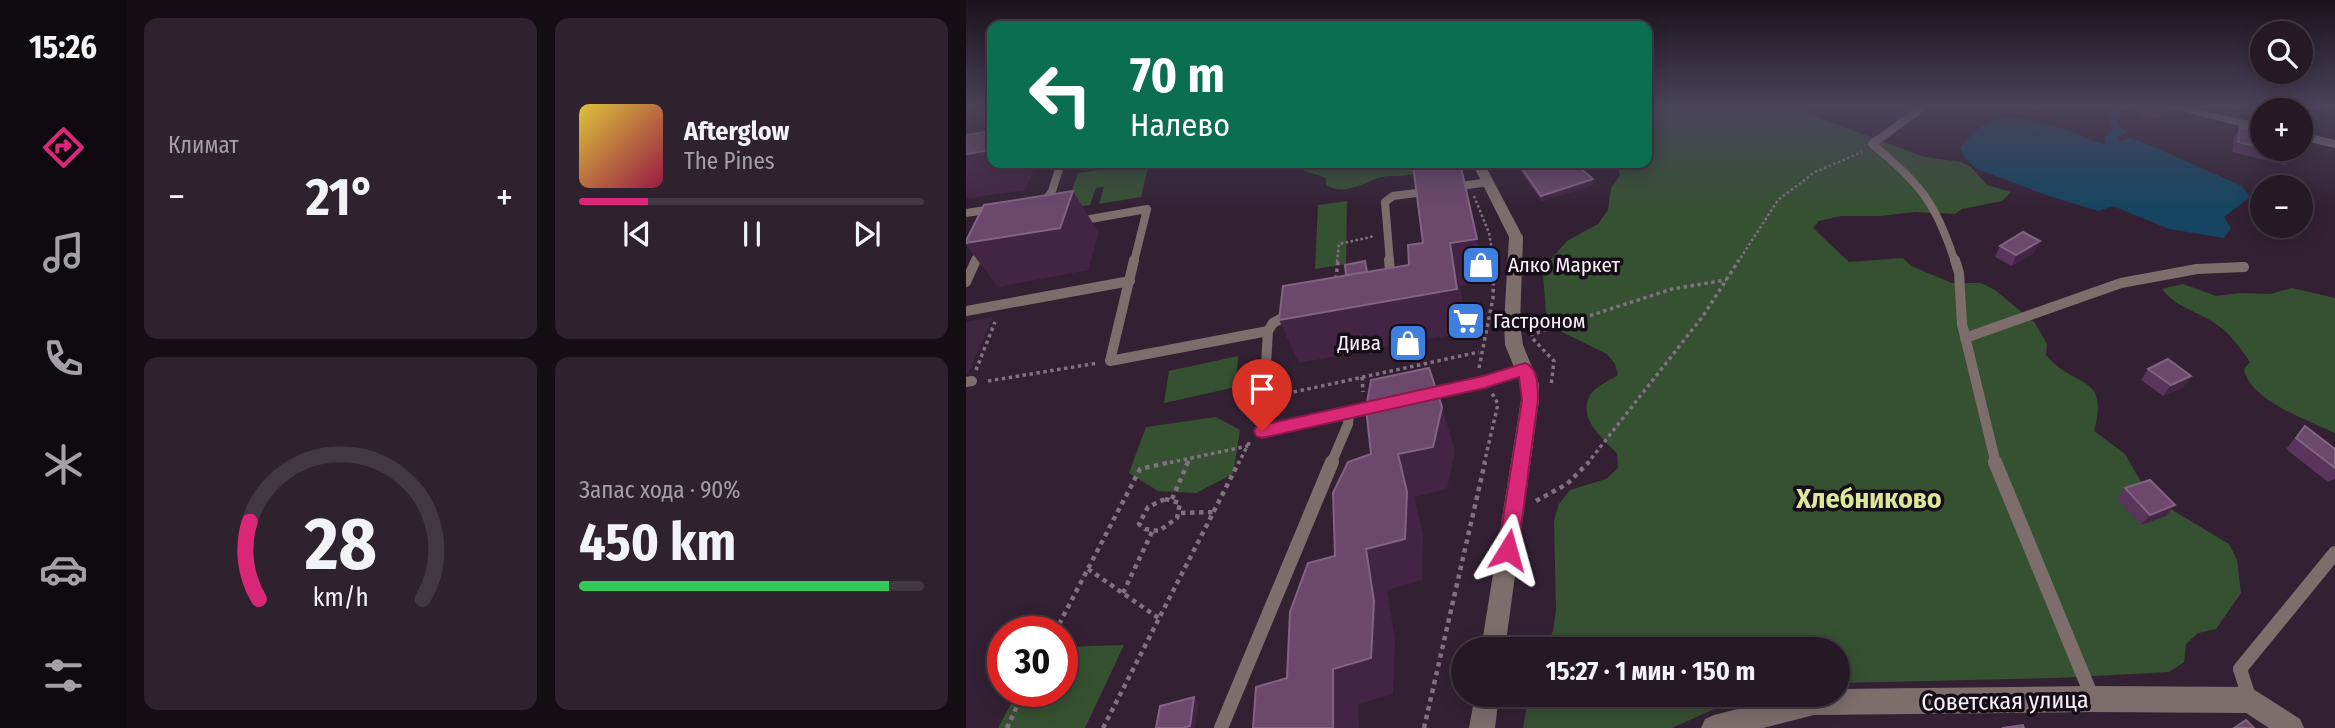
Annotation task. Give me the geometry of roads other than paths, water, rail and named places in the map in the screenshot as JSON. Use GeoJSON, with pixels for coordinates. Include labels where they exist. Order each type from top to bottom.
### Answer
{"type":"FeatureCollection","features":[{"type":"Feature","properties":{"kind":"street"},"geometry":{"type":"LineString","coordinates":[[1481,168],[1516,237],[1512,324],[1514,345],[1530,384],[1530,400],[1495,637]]}},
{"type":"Feature","properties":{"kind":"street"},"geometry":{"type":"LineString","coordinates":[[2250,700],[2291,728]]}},
{"type":"Feature","properties":{"kind":"street","name":"Советская улица"},"geometry":{"type":"LineString","coordinates":[[1714,728],[1814,702],[2250,700]]}},
{"type":"Feature","properties":{"kind":"street"},"geometry":{"type":"LineString","coordinates":[[1482,728],[1485,707]]}},
{"type":"Feature","properties":{"kind":"lane"},"geometry":{"type":"LineString","coordinates":[[1876,141],[1872,144],[1902,168],[1926,194],[1942,222],[1959,273],[1965,338],[1992,452],[2069,646],[2094,699]]}},
{"type":"Feature","properties":{"kind":"lane"},"geometry":{"type":"LineString","coordinates":[[1036,219],[1043,200],[1052,191],[1061,168]]}},
{"type":"Feature","properties":{"kind":"lane"},"geometry":{"type":"LineString","coordinates":[[1392,295],[1385,202],[1388,199],[1489,182]]}},
{"type":"Feature","properties":{"kind":"lane"},"geometry":{"type":"LineString","coordinates":[[1031,202],[1043,200]]}},
{"type":"Feature","properties":{"kind":"lane"},"geometry":{"type":"LineString","coordinates":[[966,213],[1007,206]]}},
{"type":"Feature","properties":{"kind":"lane"},"geometry":{"type":"LineString","coordinates":[[1071,222],[1147,209],[1110,361],[1268,331]]}},
{"type":"Feature","properties":{"kind":"lane"},"geometry":{"type":"LineString","coordinates":[[966,282],[985,241],[990,237]]}},
{"type":"Feature","properties":{"kind":"lane"},"geometry":{"type":"LineString","coordinates":[[1965,338],[2121,283],[2197,269],[2244,267]]}},
{"type":"Feature","properties":{"kind":"lane"},"geometry":{"type":"LineString","coordinates":[[966,311],[1130,281]]}},
{"type":"Feature","properties":{"kind":"lane"},"geometry":{"type":"LineString","coordinates":[[1298,312],[1285,314],[1272,323],[1268,331],[1262,431],[1391,402]]}},
{"type":"Feature","properties":{"kind":"lane"},"geometry":{"type":"LineString","coordinates":[[1418,397],[1485,382],[1525,369]]}},
{"type":"Feature","properties":{"kind":"lane"},"geometry":{"type":"LineString","coordinates":[[1222,728],[1348,424],[1349,412]]}},
{"type":"Feature","properties":{"kind":"lane"},"geometry":{"type":"LineString","coordinates":[[2250,700],[2240,668],[2335,553]]}},
{"type":"Feature","properties":{"kind":"water"},"geometry":{"type":"Polygon","coordinates":[[[1966,141],[2106,144],[2106,141],[2140,141],[2242,186],[2250,197],[2224,217],[2231,228],[2224,238],[2169,229],[2113,206],[2098,211],[2043,194],[1975,168],[1960,148],[1966,141]]]}},
{"type":"Feature","properties":{"kind":"place","name":"Алко Маркет"},"geometry":{"type":"Point","coordinates":[1481,265]}},
{"type":"Feature","properties":{"kind":"place","name":"Гастроном"},"geometry":{"type":"Point","coordinates":[1466,321]}},
{"type":"Feature","properties":{"kind":"place","name":"Дива"},"geometry":{"type":"Point","coordinates":[1408,343]}},
{"type":"Feature","properties":{"kind":"district","name":"Хлебниково"},"geometry":{"type":"Point","coordinates":[1869,498]}}]}
